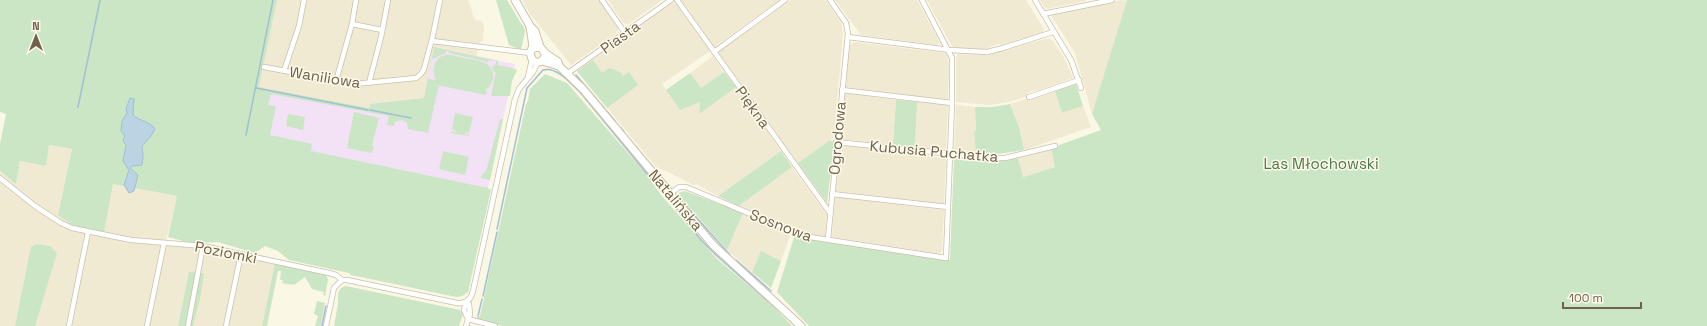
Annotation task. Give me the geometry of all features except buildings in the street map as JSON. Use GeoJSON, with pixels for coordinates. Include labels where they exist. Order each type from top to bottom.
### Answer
{"type":"FeatureCollection","features":[{"type":"Feature","properties":{"kind":"main road"},"geometry":{"type":"LineString","coordinates":[[515,0],[530,26],[535,31],[536,55]]}},
{"type":"Feature","properties":{"kind":"main road","name":"Natalińska"},"geometry":{"type":"LineString","coordinates":[[536,55],[545,53],[558,62],[559,66]]}},
{"type":"Feature","properties":{"kind":"main road","name":"Natalińska"},"geometry":{"type":"LineString","coordinates":[[536,55],[559,66],[568,73],[718,250],[772,297],[801,326]]}},
{"type":"Feature","properties":{"kind":"street"},"geometry":{"type":"LineString","coordinates":[[284,71],[299,26],[304,0]]}},
{"type":"Feature","properties":{"kind":"street"},"geometry":{"type":"LineString","coordinates":[[336,81],[352,24],[356,0]]}},
{"type":"Feature","properties":{"kind":"street"},"geometry":{"type":"LineString","coordinates":[[369,83],[388,0]]}},
{"type":"Feature","properties":{"kind":"street","name":"Waniliowa"},"geometry":{"type":"LineString","coordinates":[[264,67],[355,84],[413,79],[418,77],[424,69],[432,41],[440,0]]}},
{"type":"Feature","properties":{"kind":"street"},"geometry":{"type":"LineString","coordinates":[[602,0],[625,33]]}},
{"type":"Feature","properties":{"kind":"street","name":"Piasta"},"geometry":{"type":"LineString","coordinates":[[568,73],[671,0]]}},
{"type":"Feature","properties":{"kind":"street","name":"Piękna"},"geometry":{"type":"LineString","coordinates":[[677,0],[830,213]]}},
{"type":"Feature","properties":{"kind":"street"},"geometry":{"type":"LineString","coordinates":[[714,52],[785,0]]}},
{"type":"Feature","properties":{"kind":"street"},"geometry":{"type":"LineString","coordinates":[[830,0],[846,23],[848,37],[950,50],[990,51],[1054,32]]}},
{"type":"Feature","properties":{"kind":"street"},"geometry":{"type":"LineString","coordinates":[[832,194],[948,207],[953,64],[950,50],[922,0]]}},
{"type":"Feature","properties":{"kind":"street"},"geometry":{"type":"LineString","coordinates":[[1035,0],[1071,60],[1081,88]]}},
{"type":"Feature","properties":{"kind":"street"},"geometry":{"type":"LineString","coordinates":[[1044,14],[1087,2],[1112,0]]}},
{"type":"Feature","properties":{"kind":"street"},"geometry":{"type":"LineString","coordinates":[[352,24],[382,30]]}},
{"type":"Feature","properties":{"kind":"street","name":"Ogrodowa"},"geometry":{"type":"LineString","coordinates":[[828,239],[836,142],[848,37]]}},
{"type":"Feature","properties":{"kind":"street"},"geometry":{"type":"LineString","coordinates":[[432,41],[536,55],[533,72],[518,90],[514,100],[475,285],[471,297],[464,303],[469,304],[470,309],[466,326]]}},
{"type":"Feature","properties":{"kind":"street"},"geometry":{"type":"LineString","coordinates":[[1029,97],[1078,80]]}},
{"type":"Feature","properties":{"kind":"street"},"geometry":{"type":"LineString","coordinates":[[842,90],[952,103]]}},
{"type":"Feature","properties":{"kind":"street","name":"Kubusia Puchatka"},"geometry":{"type":"LineString","coordinates":[[836,142],[990,158],[1005,158],[1055,146]]}},
{"type":"Feature","properties":{"kind":"street","name":"Poziomki"},"geometry":{"type":"LineString","coordinates":[[0,178],[35,206],[61,223],[72,228],[131,240],[204,246],[329,273],[336,275],[342,280],[464,303]]}},
{"type":"Feature","properties":{"kind":"street","name":"Sosnowa"},"geometry":{"type":"LineString","coordinates":[[670,194],[678,187],[686,187],[794,232],[818,239],[828,239],[946,258],[948,207]]}},
{"type":"Feature","properties":{"kind":"street"},"geometry":{"type":"LineString","coordinates":[[69,326],[88,232]]}},
{"type":"Feature","properties":{"kind":"street"},"geometry":{"type":"LineString","coordinates":[[147,326],[164,243]]}},
{"type":"Feature","properties":{"kind":"street"},"geometry":{"type":"LineString","coordinates":[[188,326],[204,246]]}},
{"type":"Feature","properties":{"kind":"street"},"geometry":{"type":"LineString","coordinates":[[226,326],[241,254]]}},
{"type":"Feature","properties":{"kind":"street"},"geometry":{"type":"LineString","coordinates":[[326,326],[334,288],[342,280]]}},
{"type":"Feature","properties":{"kind":"street"},"geometry":{"type":"LineString","coordinates":[[468,319],[495,326]]}},
{"type":"Feature","properties":{"kind":"shaded area"},"geometry":{"type":"Polygon","coordinates":[[[277,0],[468,0],[475,20],[482,21],[484,28],[483,40],[478,44],[477,56],[434,47],[424,98],[370,104],[369,108],[259,87],[277,0]]]}},
{"type":"Feature","properties":{"kind":"shaded area"},"geometry":{"type":"Polygon","coordinates":[[[522,0],[599,0],[618,28],[617,33],[571,65],[530,14],[522,0]]]}},
{"type":"Feature","properties":{"kind":"shaded area"},"geometry":{"type":"Polygon","coordinates":[[[608,0],[662,0],[629,24],[623,23],[608,0]]]}},
{"type":"Feature","properties":{"kind":"shaded area"},"geometry":{"type":"Polygon","coordinates":[[[681,0],[780,0],[714,47],[681,0]]]}},
{"type":"Feature","properties":{"kind":"shaded area"},"geometry":{"type":"Polygon","coordinates":[[[791,0],[825,0],[841,22],[843,33],[834,137],[798,163],[718,52],[791,0]]]}},
{"type":"Feature","properties":{"kind":"shaded area"},"geometry":{"type":"Polygon","coordinates":[[[835,0],[917,0],[940,43],[936,45],[861,35],[835,0]]]}},
{"type":"Feature","properties":{"kind":"shaded area"},"geometry":{"type":"Polygon","coordinates":[[[927,0],[1026,0],[1044,29],[1042,33],[1003,45],[998,44],[985,49],[955,48],[951,45],[927,0]]]}},
{"type":"Feature","properties":{"kind":"shaded area"},"geometry":{"type":"Polygon","coordinates":[[[1040,0],[1085,0],[1086,1],[1046,9],[1040,0]]]}},
{"type":"Feature","properties":{"kind":"shaded area"},"geometry":{"type":"Polygon","coordinates":[[[1121,0],[1127,1],[1092,114],[1075,53],[1051,15],[1121,0]]]}},
{"type":"Feature","properties":{"kind":"shaded area"},"geometry":{"type":"Polygon","coordinates":[[[672,3],[676,4],[710,51],[662,84],[680,109],[701,102],[699,113],[736,87],[759,119],[756,122],[758,124],[761,122],[781,151],[718,196],[696,184],[693,185],[656,167],[577,71],[672,3]]]}},
{"type":"Feature","properties":{"kind":"shaded area"},"geometry":{"type":"Polygon","coordinates":[[[1049,38],[1053,41],[1063,56],[1073,78],[1036,91],[1035,90],[1028,93],[1028,96],[1009,102],[990,105],[956,102],[956,56],[958,54],[989,55],[1049,38]]]}},
{"type":"Feature","properties":{"kind":"shaded area"},"geometry":{"type":"Polygon","coordinates":[[[854,42],[945,53],[947,55],[949,68],[948,101],[845,87],[849,46],[854,42]]]}},
{"type":"Feature","properties":{"kind":"shaded area"},"geometry":{"type":"Polygon","coordinates":[[[434,47],[515,64],[488,188],[249,139],[258,90],[369,112],[370,104],[424,98],[434,47]]]}},
{"type":"Feature","properties":{"kind":"shaded area"},"geometry":{"type":"Polygon","coordinates":[[[713,56],[724,72],[701,89],[690,73],[713,56]]]}},
{"type":"Feature","properties":{"kind":"shaded area"},"geometry":{"type":"Polygon","coordinates":[[[1055,91],[1062,113],[1083,106],[1091,127],[1024,150],[1019,127],[1010,104],[1029,98],[1030,100],[1055,91]]]}},
{"type":"Feature","properties":{"kind":"shaded area"},"geometry":{"type":"Polygon","coordinates":[[[844,93],[896,100],[893,145],[840,139],[844,93]]]}},
{"type":"Feature","properties":{"kind":"shaded area"},"geometry":{"type":"Polygon","coordinates":[[[917,99],[948,103],[946,152],[915,148],[917,99]]]}},
{"type":"Feature","properties":{"kind":"shaded area"},"geometry":{"type":"Polygon","coordinates":[[[956,105],[975,107],[976,131],[974,132],[976,155],[954,152],[956,105]]]}},
{"type":"Feature","properties":{"kind":"shaded area"},"geometry":{"type":"Polygon","coordinates":[[[49,145],[72,149],[58,215],[104,232],[113,184],[177,196],[164,249],[168,246],[198,248],[201,252],[208,250],[235,257],[238,261],[223,326],[0,326],[0,171],[16,183],[20,161],[46,166],[49,145]]]}},
{"type":"Feature","properties":{"kind":"shaded area"},"geometry":{"type":"Polygon","coordinates":[[[840,145],[946,158],[944,204],[836,191],[840,145]]]}},
{"type":"Feature","properties":{"kind":"shaded area"},"geometry":{"type":"Polygon","coordinates":[[[1051,148],[1056,167],[1022,177],[1018,158],[1051,148]]]}},
{"type":"Feature","properties":{"kind":"shaded area"},"geometry":{"type":"Polygon","coordinates":[[[792,167],[827,215],[825,237],[809,235],[739,206],[792,167]]]}},
{"type":"Feature","properties":{"kind":"shaded area"},"geometry":{"type":"Polygon","coordinates":[[[835,197],[944,210],[942,251],[939,254],[832,237],[835,197]]]}},
{"type":"Feature","properties":{"kind":"shaded area"},"geometry":{"type":"Polygon","coordinates":[[[743,213],[787,232],[790,236],[781,261],[761,252],[752,272],[727,250],[743,213]]]}},
{"type":"Feature","properties":{"kind":"shaded area"},"geometry":{"type":"Polygon","coordinates":[[[244,257],[275,263],[262,326],[228,326],[238,278],[241,274],[239,272],[241,265],[243,264],[244,257]]]}},
{"type":"Feature","properties":{"kind":"green space"},"geometry":{"type":"Polygon","coordinates":[[[0,0],[277,0],[259,87],[369,108],[370,104],[424,98],[434,47],[498,61],[498,65],[517,70],[512,81],[510,96],[491,96],[496,72],[494,72],[492,67],[496,64],[496,61],[489,60],[488,62],[446,51],[446,53],[432,59],[428,79],[436,80],[434,72],[435,64],[437,60],[448,55],[476,60],[487,64],[492,71],[493,78],[491,85],[485,90],[487,91],[486,95],[427,83],[439,86],[434,106],[431,106],[434,107],[428,133],[408,129],[407,123],[402,120],[396,121],[393,126],[387,125],[389,116],[271,94],[268,105],[276,106],[270,135],[312,144],[311,151],[488,188],[491,190],[468,292],[462,296],[456,297],[351,275],[349,273],[289,260],[278,251],[265,246],[255,253],[218,242],[191,243],[168,237],[177,196],[113,184],[104,232],[79,229],[58,215],[72,149],[49,145],[46,166],[20,161],[16,184],[0,171],[0,144],[6,114],[0,112],[0,0]]]}},
{"type":"Feature","properties":{"kind":"green space"},"geometry":{"type":"Polygon","coordinates":[[[496,0],[507,0],[523,25],[525,31],[521,50],[509,45],[496,0]]]}},
{"type":"Feature","properties":{"kind":"green space","name":"Las Młochowski"},"geometry":{"type":"Polygon","coordinates":[[[1127,0],[1707,0],[1707,326],[809,326],[777,292],[795,234],[818,241],[950,260],[954,159],[986,161],[1018,158],[1023,177],[1055,167],[1051,148],[1101,130],[1092,114],[1127,0]]]}},
{"type":"Feature","properties":{"kind":"green space"},"geometry":{"type":"Polygon","coordinates":[[[593,60],[602,73],[610,68],[620,72],[623,76],[629,72],[638,85],[607,108],[577,71],[593,60]]]}},
{"type":"Feature","properties":{"kind":"green space"},"geometry":{"type":"Polygon","coordinates":[[[724,72],[736,87],[699,114],[700,102],[680,110],[666,90],[690,73],[701,88],[724,72]]]}},
{"type":"Feature","properties":{"kind":"green space"},"geometry":{"type":"Polygon","coordinates":[[[545,74],[567,83],[647,175],[661,195],[717,259],[772,305],[792,326],[503,326],[480,321],[475,318],[480,316],[530,89],[545,74]]]}},
{"type":"Feature","properties":{"kind":"green space"},"geometry":{"type":"Polygon","coordinates":[[[1076,84],[1083,106],[1062,113],[1055,91],[1076,84]]]}},
{"type":"Feature","properties":{"kind":"green space"},"geometry":{"type":"Polygon","coordinates":[[[896,100],[917,102],[915,148],[893,145],[896,100]]]}},
{"type":"Feature","properties":{"kind":"green space"},"geometry":{"type":"Polygon","coordinates":[[[1010,104],[1019,127],[1024,150],[998,154],[976,155],[974,131],[976,131],[975,107],[993,107],[1010,104]]]}},
{"type":"Feature","properties":{"kind":"green space"},"geometry":{"type":"Polygon","coordinates":[[[354,112],[379,118],[372,145],[374,146],[372,153],[347,148],[354,112]]]}},
{"type":"Feature","properties":{"kind":"green space"},"geometry":{"type":"Polygon","coordinates":[[[455,113],[473,117],[469,133],[465,132],[465,134],[469,136],[451,133],[451,131],[456,132],[452,129],[455,113]]]}},
{"type":"Feature","properties":{"kind":"green space"},"geometry":{"type":"Polygon","coordinates":[[[288,114],[305,117],[303,130],[286,126],[288,114]]]}},
{"type":"Feature","properties":{"kind":"green space"},"geometry":{"type":"Polygon","coordinates":[[[500,119],[503,119],[490,180],[481,178],[486,171],[500,119]]]}},
{"type":"Feature","properties":{"kind":"green space"},"geometry":{"type":"Polygon","coordinates":[[[830,140],[834,142],[827,203],[798,163],[830,140]]]}},
{"type":"Feature","properties":{"kind":"green space"},"geometry":{"type":"Polygon","coordinates":[[[443,151],[469,157],[465,175],[439,169],[443,151]]]}},
{"type":"Feature","properties":{"kind":"green space"},"geometry":{"type":"Polygon","coordinates":[[[781,151],[792,167],[739,206],[718,196],[781,151]]]}},
{"type":"Feature","properties":{"kind":"green space"},"geometry":{"type":"Polygon","coordinates":[[[685,191],[743,213],[727,250],[678,194],[685,191]]]}},
{"type":"Feature","properties":{"kind":"green space"},"geometry":{"type":"Polygon","coordinates":[[[36,244],[50,246],[57,253],[35,326],[15,326],[31,247],[36,244]]]}},
{"type":"Feature","properties":{"kind":"green space"},"geometry":{"type":"Polygon","coordinates":[[[761,251],[781,261],[771,288],[752,272],[761,251]]]}},
{"type":"Feature","properties":{"kind":"green space"},"geometry":{"type":"Polygon","coordinates":[[[275,263],[326,274],[328,280],[325,296],[323,295],[324,292],[312,289],[305,277],[294,285],[282,283],[283,280],[280,280],[281,271],[278,271],[267,326],[262,326],[275,263]]]}},
{"type":"Feature","properties":{"kind":"green space"},"geometry":{"type":"Polygon","coordinates":[[[198,271],[204,274],[200,299],[193,326],[178,326],[189,272],[198,271]]]}},
{"type":"Feature","properties":{"kind":"green space"},"geometry":{"type":"Polygon","coordinates":[[[346,286],[460,310],[463,314],[459,326],[334,326],[338,304],[338,293],[341,288],[346,286]]]}},
{"type":"Feature","properties":{"kind":"green space"},"geometry":{"type":"Polygon","coordinates":[[[317,301],[325,303],[321,326],[315,326],[318,316],[314,314],[317,301]]]}},
{"type":"Feature","properties":{"kind":"water"},"geometry":{"type":"Polygon","coordinates":[[[130,98],[134,99],[133,115],[150,124],[155,129],[142,146],[142,165],[132,166],[130,168],[138,175],[134,191],[129,193],[124,185],[129,170],[123,161],[126,145],[123,140],[125,136],[121,131],[122,121],[127,113],[126,109],[130,98]]]}},
{"type":"Feature","properties":{"kind":"waterway"},"geometry":{"type":"LineString","coordinates":[[78,107],[100,0]]}},
{"type":"Feature","properties":{"kind":"waterway"},"geometry":{"type":"LineString","coordinates":[[246,135],[273,0]]}},
{"type":"Feature","properties":{"kind":"waterway"},"geometry":{"type":"LineString","coordinates":[[497,229],[527,88],[543,70],[548,69],[558,73],[568,80],[580,92],[652,180]]}},
{"type":"Feature","properties":{"kind":"waterway"},"geometry":{"type":"LineString","coordinates":[[576,75],[615,121]]}},
{"type":"Feature","properties":{"kind":"waterway"},"geometry":{"type":"LineString","coordinates":[[256,88],[368,110]]}},
{"type":"Feature","properties":{"kind":"waterway"},"geometry":{"type":"LineString","coordinates":[[370,110],[411,118]]}},
{"type":"Feature","properties":{"kind":"waterway"},"geometry":{"type":"LineString","coordinates":[[621,128],[624,132]]}},
{"type":"Feature","properties":{"kind":"waterway"},"geometry":{"type":"LineString","coordinates":[[627,137],[667,184]]}},
{"type":"Feature","properties":{"kind":"waterway"},"geometry":{"type":"LineString","coordinates":[[657,185],[701,240],[768,301]]}},
{"type":"Feature","properties":{"kind":"waterway"},"geometry":{"type":"LineString","coordinates":[[680,199],[730,255]]}},
{"type":"Feature","properties":{"kind":"waterway"},"geometry":{"type":"LineString","coordinates":[[483,296],[497,232]]}},
{"type":"Feature","properties":{"kind":"waterway"},"geometry":{"type":"LineString","coordinates":[[736,260],[771,291]]}},
{"type":"Feature","properties":{"kind":"waterway"},"geometry":{"type":"LineString","coordinates":[[478,316],[482,299]]}},
{"type":"Feature","properties":{"kind":"waterway"},"geometry":{"type":"LineString","coordinates":[[322,326],[326,306]]}}]}
